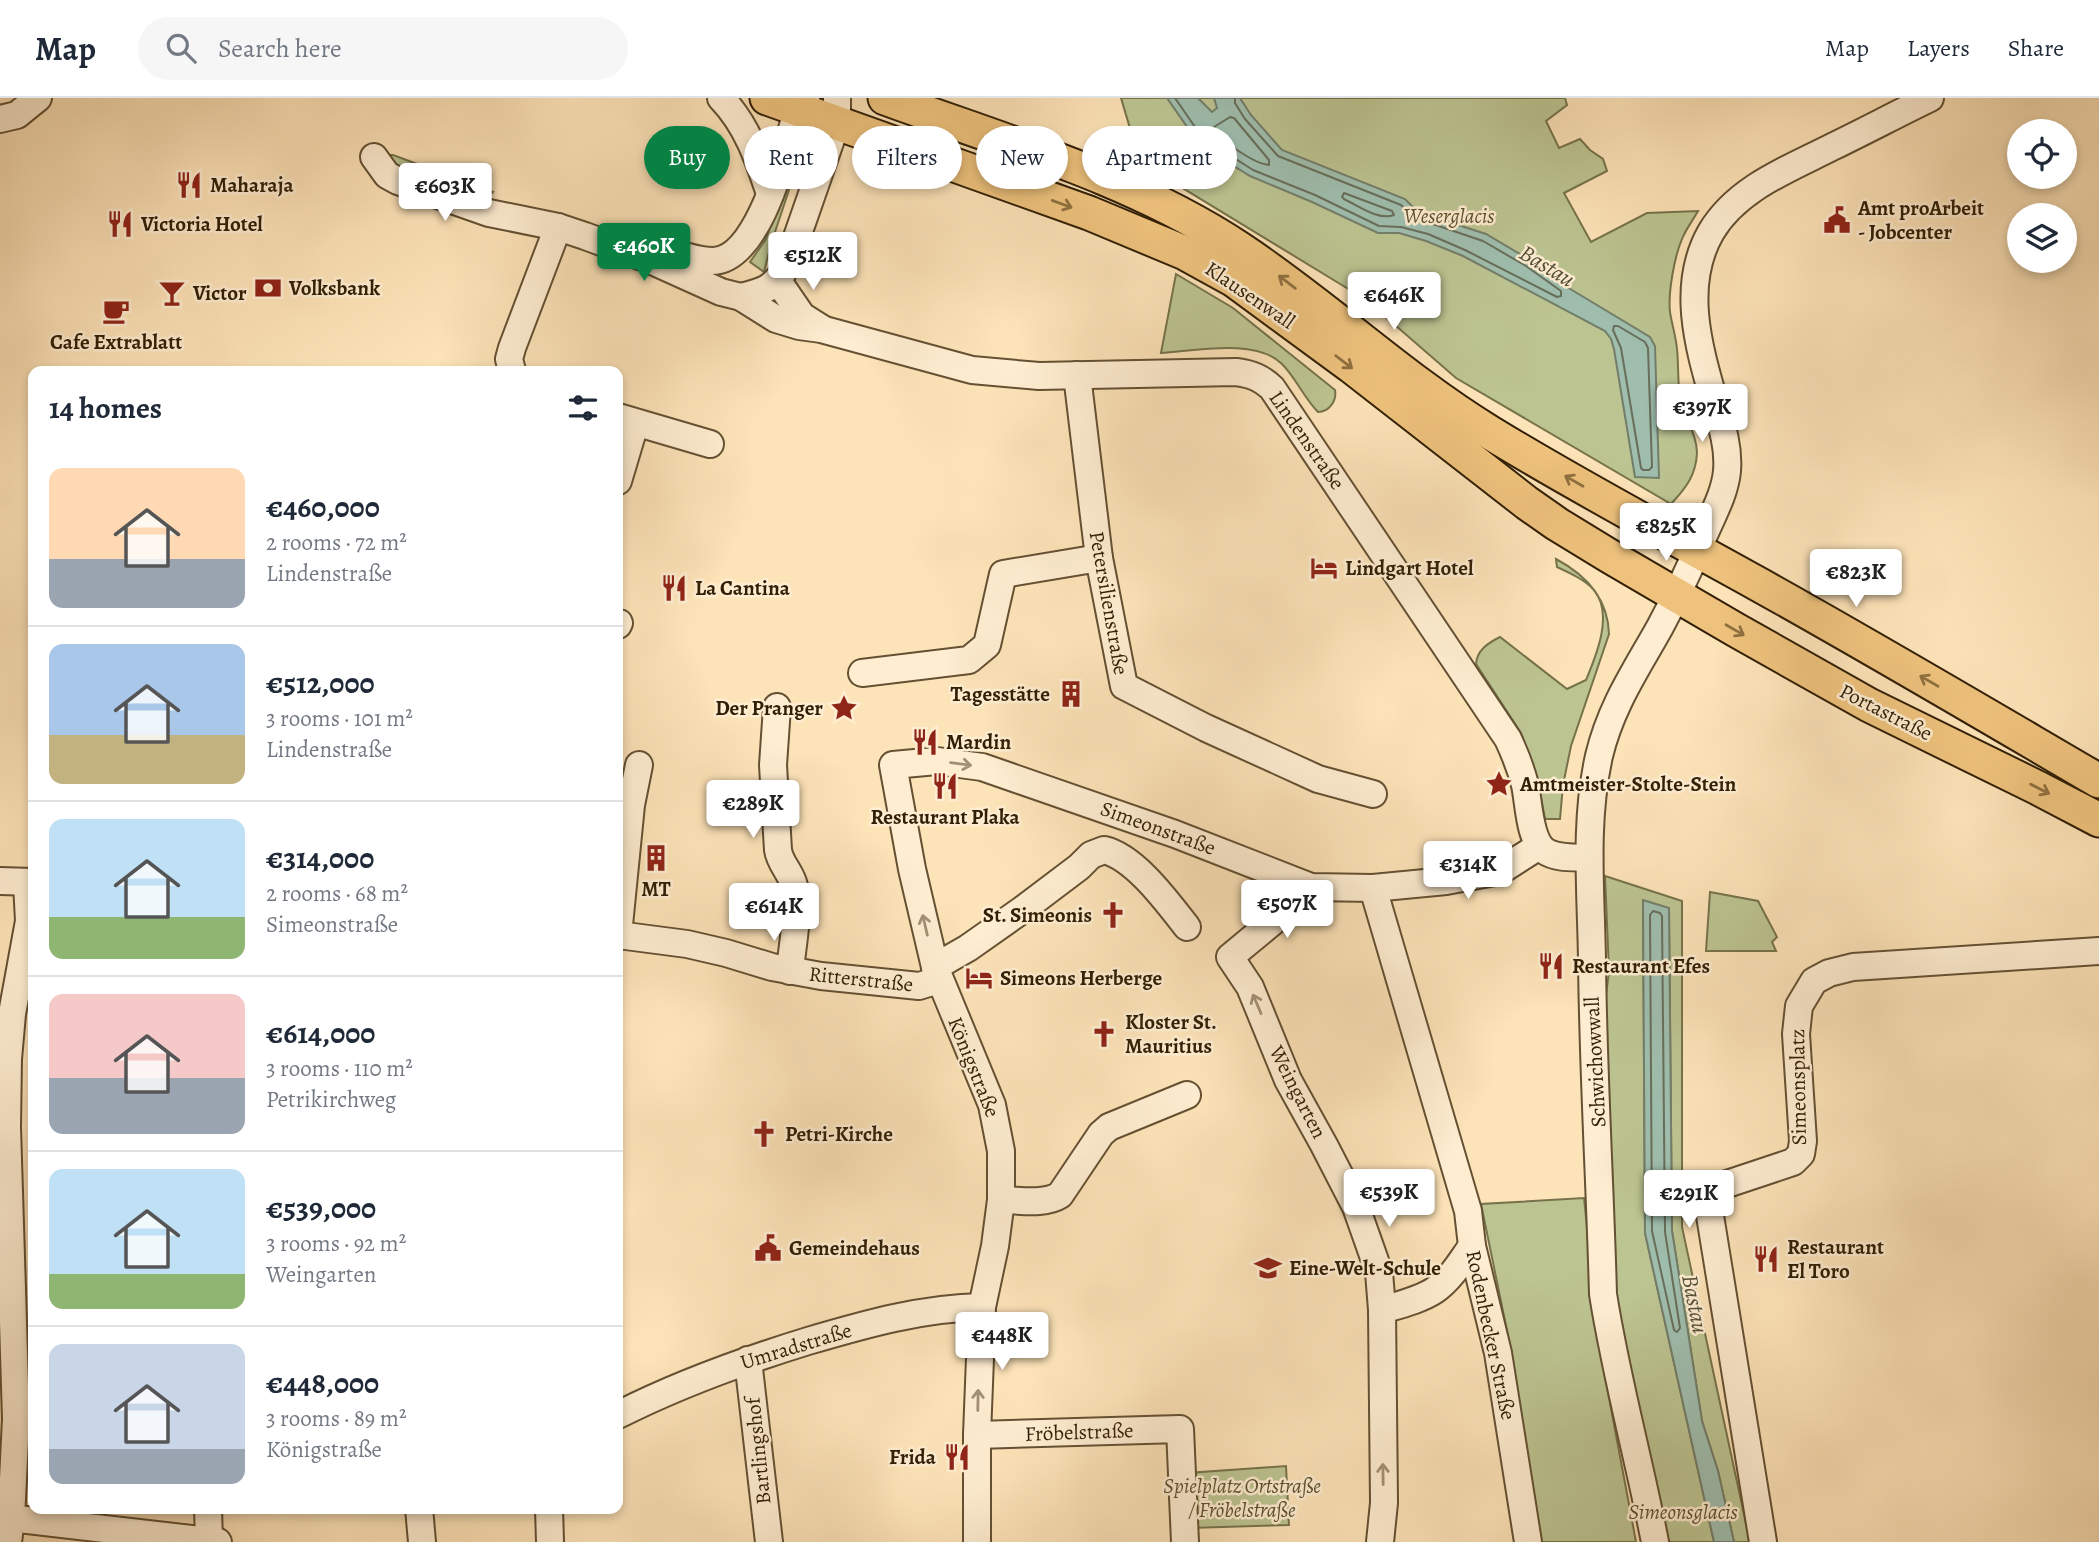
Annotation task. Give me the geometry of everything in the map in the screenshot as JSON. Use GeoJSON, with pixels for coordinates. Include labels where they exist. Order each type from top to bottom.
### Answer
{"type":"FeatureCollection","features":[{"type":"Feature","properties":{"kind":"main road","name":"Klausenwall"},"geometry":{"type":"LineString","coordinates":[[885,98],[1081,170],[1144,196],[1194,221],[1281,277],[1390,363],[1488,432],[1697,551]]}},
{"type":"Feature","properties":{"kind":"main road","name":"Klausenwall"},"geometry":{"type":"LineString","coordinates":[[790,102],[837,110],[1209,265],[1264,301],[1557,524],[1677,596]]}},
{"type":"Feature","properties":{"kind":"main road"},"geometry":{"type":"LineString","coordinates":[[1697,551],[2099,781]]}},
{"type":"Feature","properties":{"kind":"main road","name":"Portastraße"},"geometry":{"type":"LineString","coordinates":[[1677,596],[1869,705],[2099,820]]}},
{"type":"Feature","properties":{"kind":"street"},"geometry":{"type":"LineString","coordinates":[[0,119],[17,115],[38,98]]}},
{"type":"Feature","properties":{"kind":"street"},"geometry":{"type":"LineString","coordinates":[[43,98],[57,98]]}},
{"type":"Feature","properties":{"kind":"street"},"geometry":{"type":"LineString","coordinates":[[721,98],[745,128],[770,194]]}},
{"type":"Feature","properties":{"kind":"street","name":"Schwichowwall"},"geometry":{"type":"LineString","coordinates":[[1655,1542],[1603,1294],[1588,858],[1594,786],[1600,754],[1613,712],[1628,679],[1677,596],[1723,489],[1728,458],[1726,441],[1702,355],[1693,288],[1697,268],[1711,232],[1739,199],[1768,180],[1930,98]]}},
{"type":"Feature","properties":{"kind":"street"},"geometry":{"type":"LineString","coordinates":[[716,261],[729,257],[746,242],[760,220],[770,194],[790,102]]}},
{"type":"Feature","properties":{"kind":"street"},"geometry":{"type":"LineString","coordinates":[[741,297],[761,292],[778,281],[793,248],[837,110]]}},
{"type":"Feature","properties":{"kind":"street","name":"Lindenstraße"},"geometry":{"type":"LineString","coordinates":[[374,157],[387,175],[398,181],[489,213],[568,222],[699,260],[716,261],[741,297]]}},
{"type":"Feature","properties":{"kind":"street"},"geometry":{"type":"LineString","coordinates":[[511,366],[509,359],[512,348],[568,222]]}},
{"type":"Feature","properties":{"kind":"street","name":"Lindenstraße"},"geometry":{"type":"LineString","coordinates":[[568,222],[721,292],[741,297],[776,319],[972,370],[1039,376],[1236,372],[1249,373],[1261,379],[1272,388],[1508,739],[1525,784],[1533,831],[1539,846]]}},
{"type":"Feature","properties":{"kind":"street","name":"Lindenstraße"},"geometry":{"type":"LineString","coordinates":[[778,281],[802,316],[821,329]]}},
{"type":"Feature","properties":{"kind":"street","name":"Petersilienstraße"},"geometry":{"type":"LineString","coordinates":[[1077,375],[1099,558],[1124,686],[1206,728],[1318,779],[1373,794]]}},
{"type":"Feature","properties":{"kind":"street"},"geometry":{"type":"LineString","coordinates":[[623,448],[627,421],[710,444]]}},
{"type":"Feature","properties":{"kind":"street"},"geometry":{"type":"LineString","coordinates":[[862,673],[969,660],[988,645],[1003,574],[1099,558]]}},
{"type":"Feature","properties":{"kind":"street"},"geometry":{"type":"LineString","coordinates":[[777,707],[773,765],[778,850],[781,861],[793,880],[796,897],[790,971]]}},
{"type":"Feature","properties":{"kind":"street","name":"Simeonstraße"},"geometry":{"type":"LineString","coordinates":[[893,765],[937,761],[982,767],[1175,834],[1311,887],[1374,888],[1446,881],[1500,871],[1539,846]]}},
{"type":"Feature","properties":{"kind":"street"},"geometry":{"type":"LineString","coordinates":[[623,885],[631,805],[639,765]]}},
{"type":"Feature","properties":{"kind":"street","name":"Königstraße"},"geometry":{"type":"LineString","coordinates":[[893,765],[912,869],[937,973],[992,1105],[1001,1151],[1001,1200],[995,1246],[982,1307],[977,1435],[977,1542]]}},
{"type":"Feature","properties":{"kind":"street"},"geometry":{"type":"LineString","coordinates":[[1539,846],[1556,856],[1588,858]]}},
{"type":"Feature","properties":{"kind":"street"},"geometry":{"type":"LineString","coordinates":[[937,973],[1079,867],[1091,855],[1104,850],[1116,854],[1153,884],[1187,927]]}},
{"type":"Feature","properties":{"kind":"street"},"geometry":{"type":"LineString","coordinates":[[0,881],[28,882]]}},
{"type":"Feature","properties":{"kind":"street","name":"Weingarten"},"geometry":{"type":"LineString","coordinates":[[1311,887],[1230,957],[1250,988],[1288,1080],[1356,1207],[1379,1272],[1382,1310],[1384,1503],[1380,1542]]}},
{"type":"Feature","properties":{"kind":"street","name":"Rodenbecker Straße"},"geometry":{"type":"LineString","coordinates":[[1374,888],[1468,1210],[1472,1246],[1498,1353],[1528,1542]]}},
{"type":"Feature","properties":{"kind":"street"},"geometry":{"type":"LineString","coordinates":[[28,926],[12,1014],[8,1059],[6,1526],[214,1541],[209,1514]]}},
{"type":"Feature","properties":{"kind":"street","name":"Ritterstraße"},"geometry":{"type":"LineString","coordinates":[[623,936],[687,944],[790,971],[919,986],[937,973]]}},
{"type":"Feature","properties":{"kind":"street","name":"Simeonsplatz"},"geometry":{"type":"LineString","coordinates":[[1763,1542],[1706,1191],[1793,1162],[1801,1154],[1803,1141],[1796,1034],[1799,1006],[1808,990],[1814,981],[1829,973],[1853,967],[2099,951]]}},
{"type":"Feature","properties":{"kind":"street"},"geometry":{"type":"LineString","coordinates":[[1001,1200],[1053,1199],[1060,1195],[1101,1134],[1110,1127],[1186,1095]]}},
{"type":"Feature","properties":{"kind":"street"},"geometry":{"type":"LineString","coordinates":[[1382,1310],[1435,1290],[1453,1272],[1472,1246]]}},
{"type":"Feature","properties":{"kind":"street","name":"Umradstraße"},"geometry":{"type":"LineString","coordinates":[[623,1412],[748,1360],[848,1329],[915,1312],[982,1307]]}},
{"type":"Feature","properties":{"kind":"street","name":"Bartlingshof"},"geometry":{"type":"LineString","coordinates":[[748,1360],[769,1542]]}},
{"type":"Feature","properties":{"kind":"street","name":"Fröbelstraße"},"geometry":{"type":"LineString","coordinates":[[977,1435],[1180,1429],[1185,1542]]}},
{"type":"Feature","properties":{"kind":"street"},"geometry":{"type":"LineString","coordinates":[[420,1514],[422,1542]]}},
{"type":"Feature","properties":{"kind":"street"},"geometry":{"type":"LineString","coordinates":[[549,1514],[550,1542]]}},
{"type":"Feature","properties":{"kind":"green space","name":"Weserglacis"},"geometry":{"type":"Polygon","coordinates":[[[1121,98],[1565,98],[1567,105],[1546,121],[1559,148],[1580,139],[1603,159],[1607,171],[1564,193],[1591,242],[1647,213],[1698,211],[1679,247],[1670,295],[1680,396],[1697,453],[1695,468],[1686,487],[1671,504],[1456,378],[1380,312],[1350,290],[1184,189],[1237,189],[1237,126],[1129,126],[1121,98]]]}},
{"type":"Feature","properties":{"kind":"green space"},"geometry":{"type":"Polygon","coordinates":[[[388,155],[493,192],[463,183],[447,187],[392,171],[388,155]]]}},
{"type":"Feature","properties":{"kind":"green space"},"geometry":{"type":"Polygon","coordinates":[[[783,189],[789,189],[764,272],[750,262],[766,239],[783,189]]]}},
{"type":"Feature","properties":{"kind":"green space"},"geometry":{"type":"Polygon","coordinates":[[[1176,274],[1233,308],[1335,390],[1331,405],[1318,412],[1282,364],[1257,351],[1224,348],[1161,353],[1176,274]]]}},
{"type":"Feature","properties":{"kind":"green space"},"geometry":{"type":"Polygon","coordinates":[[[1556,559],[1577,572],[1593,589],[1557,567],[1556,559]]]}},
{"type":"Feature","properties":{"kind":"green space"},"geometry":{"type":"Polygon","coordinates":[[[1596,593],[1600,599],[1605,609],[1609,634],[1571,746],[1560,819],[1545,819],[1538,782],[1521,733],[1476,664],[1478,655],[1500,637],[1567,689],[1586,680],[1603,623],[1603,611],[1596,593]]]}},
{"type":"Feature","properties":{"kind":"green space","name":"Simeonsglacis"},"geometry":{"type":"Polygon","coordinates":[[[1605,876],[1682,901],[1682,1227],[1750,1542],[1734,1542],[1718,1471],[1702,1421],[1672,1231],[1669,909],[1643,901],[1645,1233],[1714,1542],[1665,1542],[1613,1292],[1603,1020],[1609,971],[1605,876]]]}},
{"type":"Feature","properties":{"kind":"green space"},"geometry":{"type":"Polygon","coordinates":[[[1710,892],[1758,901],[1777,937],[1772,942],[1776,951],[1706,951],[1710,892]]]}},
{"type":"Feature","properties":{"kind":"green space"},"geometry":{"type":"Polygon","coordinates":[[[1584,1198],[1599,1344],[1636,1542],[1538,1542],[1513,1360],[1481,1204],[1584,1198]]]}},
{"type":"Feature","properties":{"kind":"green space","name":"Spielplatz Ortstraße / Fröbelstraße"},"geometry":{"type":"Polygon","coordinates":[[[1286,1466],[1289,1525],[1190,1528],[1187,1473],[1286,1466]]]}},
{"type":"Feature","properties":{"kind":"water"},"geometry":{"type":"Polygon","coordinates":[[[1167,98],[1198,98],[1212,112],[1217,108],[1214,98],[1240,98],[1251,115],[1282,150],[1405,199],[1418,212],[1486,234],[1650,337],[1655,346],[1659,478],[1635,477],[1614,349],[1605,331],[1463,256],[1399,233],[1378,233],[1250,176],[1237,168],[1237,126],[1187,126],[1167,98]]]}},
{"type":"Feature","properties":{"kind":"water"},"geometry":{"type":"Polygon","coordinates":[[[1643,900],[1669,908],[1672,1231],[1702,1421],[1718,1471],[1734,1542],[1714,1542],[1645,1233],[1643,900]]]}},
{"type":"Feature","properties":{"kind":"place","name":"Maharaja"},"geometry":{"type":"Point","coordinates":[189,185]}},
{"type":"Feature","properties":{"kind":"place","name":"Amt proArbeit - Jobcenter"},"geometry":{"type":"Point","coordinates":[1837,220]}},
{"type":"Feature","properties":{"kind":"place","name":"Victoria Hotel"},"geometry":{"type":"Point","coordinates":[120,224]}},
{"type":"Feature","properties":{"kind":"place","name":"Volksbank"},"geometry":{"type":"Point","coordinates":[268,288]}},
{"type":"Feature","properties":{"kind":"place","name":"Victor"},"geometry":{"type":"Point","coordinates":[172,293]}},
{"type":"Feature","properties":{"kind":"place","name":"Cafe Extrablatt"},"geometry":{"type":"Point","coordinates":[116,311]}},
{"type":"Feature","properties":{"kind":"place","name":"Lindgart Hotel"},"geometry":{"type":"Point","coordinates":[1324,568]}},
{"type":"Feature","properties":{"kind":"place","name":"La Cantina"},"geometry":{"type":"Point","coordinates":[674,588]}},
{"type":"Feature","properties":{"kind":"place","name":"Tagesstätte"},"geometry":{"type":"Point","coordinates":[1071,694]}},
{"type":"Feature","properties":{"kind":"place","name":"Der Pranger"},"geometry":{"type":"Point","coordinates":[844,708]}},
{"type":"Feature","properties":{"kind":"place","name":"Mardin"},"geometry":{"type":"Point","coordinates":[925,742]}},
{"type":"Feature","properties":{"kind":"place","name":"Amtmeister-Stolte-Stein"},"geometry":{"type":"Point","coordinates":[1499,784]}},
{"type":"Feature","properties":{"kind":"place","name":"Restaurant Plaka"},"geometry":{"type":"Point","coordinates":[945,786]}},
{"type":"Feature","properties":{"kind":"place","name":"MT"},"geometry":{"type":"Point","coordinates":[656,858]}},
{"type":"Feature","properties":{"kind":"place","name":"St. Simeonis"},"geometry":{"type":"Point","coordinates":[1113,915]}},
{"type":"Feature","properties":{"kind":"place","name":"Restaurant Efes"},"geometry":{"type":"Point","coordinates":[1551,966]}},
{"type":"Feature","properties":{"kind":"place","name":"Simeons Herberge"},"geometry":{"type":"Point","coordinates":[979,978]}},
{"type":"Feature","properties":{"kind":"place","name":"Kloster St. Mauritius"},"geometry":{"type":"Point","coordinates":[1104,1034]}},
{"type":"Feature","properties":{"kind":"place","name":"Petri-Kirche"},"geometry":{"type":"Point","coordinates":[764,1134]}},
{"type":"Feature","properties":{"kind":"place","name":"Gemeindehaus"},"geometry":{"type":"Point","coordinates":[768,1248]}},
{"type":"Feature","properties":{"kind":"place","name":"Restaurant El Toro"},"geometry":{"type":"Point","coordinates":[1766,1259]}},
{"type":"Feature","properties":{"kind":"place","name":"Eine-Welt-Schule"},"geometry":{"type":"Point","coordinates":[1268,1268]}},
{"type":"Feature","properties":{"kind":"place","name":"Frida"},"geometry":{"type":"Point","coordinates":[957,1457]}},
{"type":"Feature","properties":{"kind":"water label","name":"Bastau"},"geometry":{"type":"Point","coordinates":[1547,266]}},
{"type":"Feature","properties":{"kind":"water label","name":"Bastau"},"geometry":{"type":"Point","coordinates":[1695,1304]}}]}
